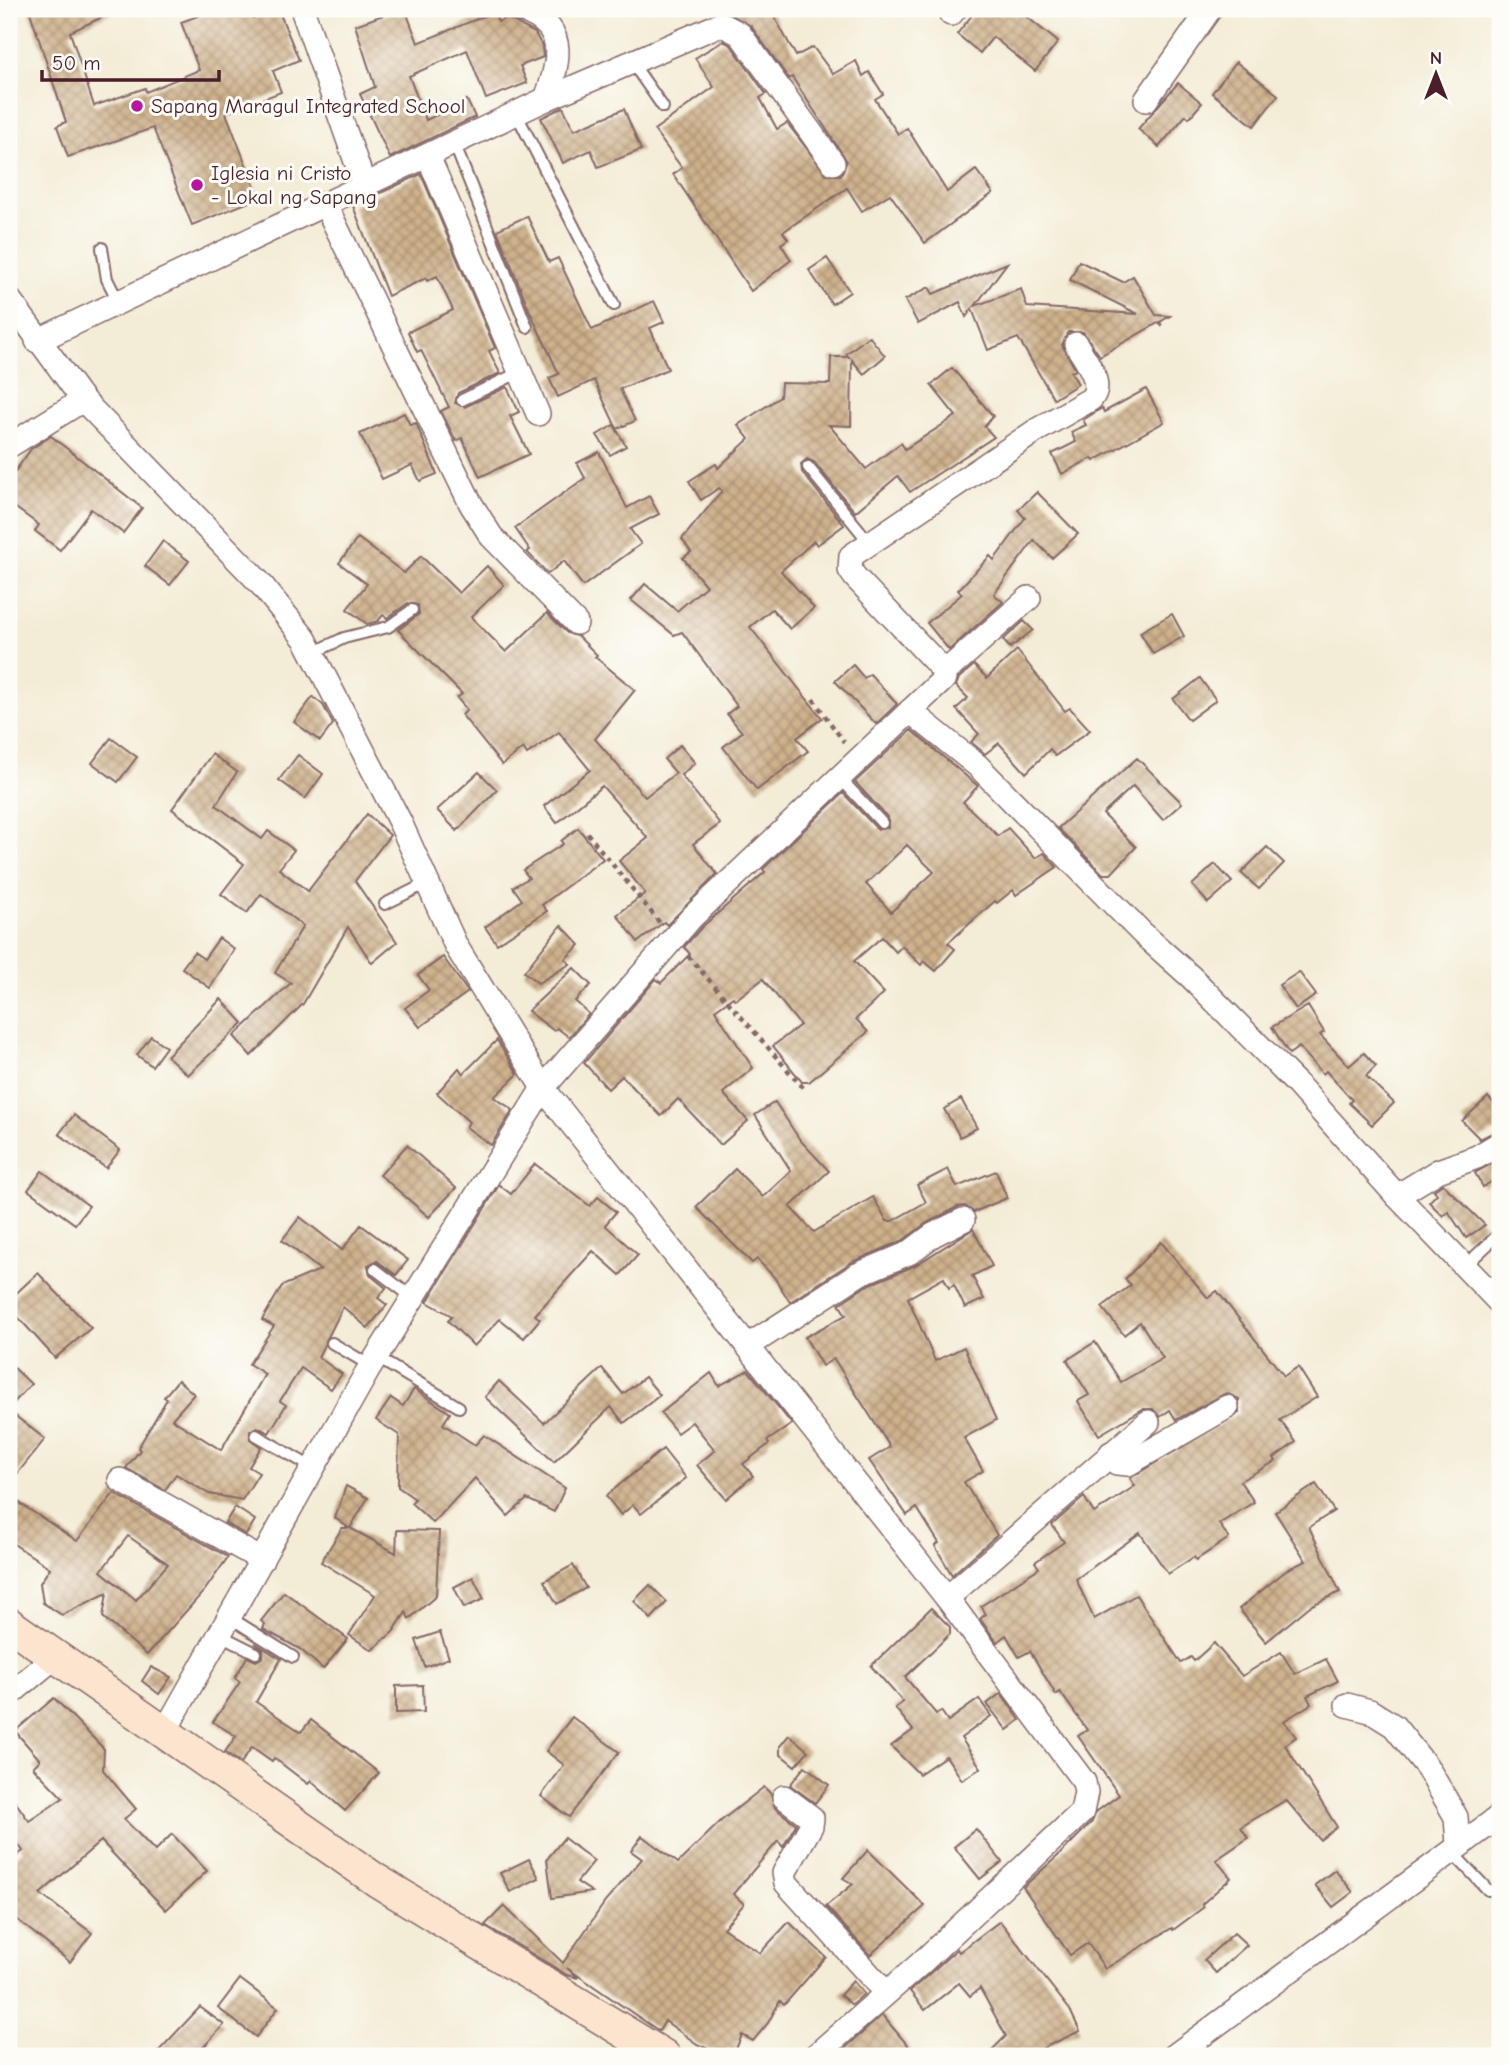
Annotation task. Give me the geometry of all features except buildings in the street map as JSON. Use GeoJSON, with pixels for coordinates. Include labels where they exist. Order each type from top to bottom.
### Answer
{"type":"FeatureCollection","features":[{"type":"Feature","properties":{"kind":"street"},"geometry":{"type":"LineString","coordinates":[[302,9],[365,187]]}},
{"type":"Feature","properties":{"kind":"street"},"geometry":{"type":"LineString","coordinates":[[517,9],[529,12],[548,25],[556,41],[558,67],[547,99]]}},
{"type":"Feature","properties":{"kind":"street"},"geometry":{"type":"LineString","coordinates":[[1146,100],[1210,9]]}},
{"type":"Feature","properties":{"kind":"street"},"geometry":{"type":"LineString","coordinates":[[37,341],[326,206],[516,113],[711,26],[721,24],[740,34],[833,163]]}},
{"type":"Feature","properties":{"kind":"street"},"geometry":{"type":"LineString","coordinates":[[428,156],[538,414]]}},
{"type":"Feature","properties":{"kind":"street"},"geometry":{"type":"LineString","coordinates":[[326,206],[471,504],[491,536],[576,623]]}},
{"type":"Feature","properties":{"kind":"street"},"geometry":{"type":"LineString","coordinates":[[9,299],[37,341],[83,400],[260,583],[313,653],[394,809],[456,946],[543,1088],[947,1598],[1080,1773],[1086,1792],[1082,1812],[815,2056]]}},
{"type":"Feature","properties":{"kind":"street"},"geometry":{"type":"LineString","coordinates":[[945,672],[850,570],[851,556],[1064,413],[1091,400],[1097,384],[1076,344]]}},
{"type":"Feature","properties":{"kind":"street"},"geometry":{"type":"LineString","coordinates":[[9,446],[83,400]]}},
{"type":"Feature","properties":{"kind":"street"},"geometry":{"type":"LineString","coordinates":[[164,1732],[373,1361],[543,1088],[673,938],[943,679],[945,672],[1029,598]]}},
{"type":"Feature","properties":{"kind":"street"},"geometry":{"type":"LineString","coordinates":[[910,711],[978,766],[1143,934],[1191,977],[1297,1084],[1397,1196],[1500,1303]]}},
{"type":"Feature","properties":{"kind":"street"},"geometry":{"type":"LineString","coordinates":[[1397,1196],[1438,1171],[1477,1157],[1500,1143]]}},
{"type":"Feature","properties":{"kind":"street"},"geometry":{"type":"LineString","coordinates":[[748,1346],[859,1274],[909,1253],[933,1235],[963,1220]]}},
{"type":"Feature","properties":{"kind":"street"},"geometry":{"type":"LineString","coordinates":[[1111,1453],[1117,1463],[1128,1464],[1227,1407]]}},
{"type":"Feature","properties":{"kind":"street"},"geometry":{"type":"LineString","coordinates":[[947,1598],[1148,1422]]}},
{"type":"Feature","properties":{"kind":"street"},"geometry":{"type":"LineString","coordinates":[[120,1480],[262,1560]]}},
{"type":"Feature","properties":{"kind":"street"},"geometry":{"type":"LineString","coordinates":[[9,1624],[376,1880],[664,2056]]}},
{"type":"Feature","properties":{"kind":"street"},"geometry":{"type":"LineString","coordinates":[[9,1695],[54,1657]]}},
{"type":"Feature","properties":{"kind":"street"},"geometry":{"type":"LineString","coordinates":[[1347,1705],[1370,1711],[1394,1726],[1427,1767],[1456,1817],[1454,1848]]}},
{"type":"Feature","properties":{"kind":"street"},"geometry":{"type":"LineString","coordinates":[[785,1797],[812,1818],[811,1826],[785,1873],[786,1883],[886,1993]]}},
{"type":"Feature","properties":{"kind":"street"},"geometry":{"type":"LineString","coordinates":[[1174,2056],[1500,1816]]}},
{"type":"Feature","properties":{"kind":"lane"},"geometry":{"type":"LineString","coordinates":[[631,61],[663,107]]}},
{"type":"Feature","properties":{"kind":"lane"},"geometry":{"type":"LineString","coordinates":[[516,113],[614,304]]}},
{"type":"Feature","properties":{"kind":"lane"},"geometry":{"type":"LineString","coordinates":[[454,143],[527,327]]}},
{"type":"Feature","properties":{"kind":"lane"},"geometry":{"type":"LineString","coordinates":[[102,248],[107,279],[119,303]]}},
{"type":"Feature","properties":{"kind":"lane"},"geometry":{"type":"LineString","coordinates":[[462,400],[520,372]]}},
{"type":"Feature","properties":{"kind":"lane"},"geometry":{"type":"LineString","coordinates":[[808,467],[869,542]]}},
{"type":"Feature","properties":{"kind":"lane"},"geometry":{"type":"LineString","coordinates":[[313,653],[344,638],[388,627],[412,610]]}},
{"type":"Feature","properties":{"kind":"lane"},"geometry":{"type":"LineString","coordinates":[[839,777],[882,823]]}},
{"type":"Feature","properties":{"kind":"lane"},"geometry":{"type":"LineString","coordinates":[[384,904],[428,883]]}},
{"type":"Feature","properties":{"kind":"lane"},"geometry":{"type":"LineString","coordinates":[[1465,1266],[1500,1233]]}},
{"type":"Feature","properties":{"kind":"lane"},"geometry":{"type":"LineString","coordinates":[[375,1269],[413,1298]]}},
{"type":"Feature","properties":{"kind":"lane"},"geometry":{"type":"LineString","coordinates":[[332,1343],[373,1361],[459,1407]]}},
{"type":"Feature","properties":{"kind":"lane"},"geometry":{"type":"LineString","coordinates":[[256,1435],[313,1468]]}},
{"type":"Feature","properties":{"kind":"lane"},"geometry":{"type":"LineString","coordinates":[[224,1626],[256,1653]]}},
{"type":"Feature","properties":{"kind":"lane"},"geometry":{"type":"LineString","coordinates":[[224,1626],[293,1657]]}},
{"type":"Feature","properties":{"kind":"lane"},"geometry":{"type":"LineString","coordinates":[[1454,1848],[1488,1890]]}},
{"type":"Feature","properties":{"kind":"path"},"geometry":{"type":"LineString","coordinates":[[813,699],[857,759]]}},
{"type":"Feature","properties":{"kind":"path"},"geometry":{"type":"LineString","coordinates":[[587,833],[673,938],[805,1090]]}},
{"type":"Feature","properties":{"kind":"place","name":"Sapang Maragul Integrated School"},"geometry":{"type":"Point","coordinates":[137,106]}},
{"type":"Feature","properties":{"kind":"place","name":"Iglesia ni Cristo - Lokal ng Sapang"},"geometry":{"type":"Point","coordinates":[197,185]}}]}
